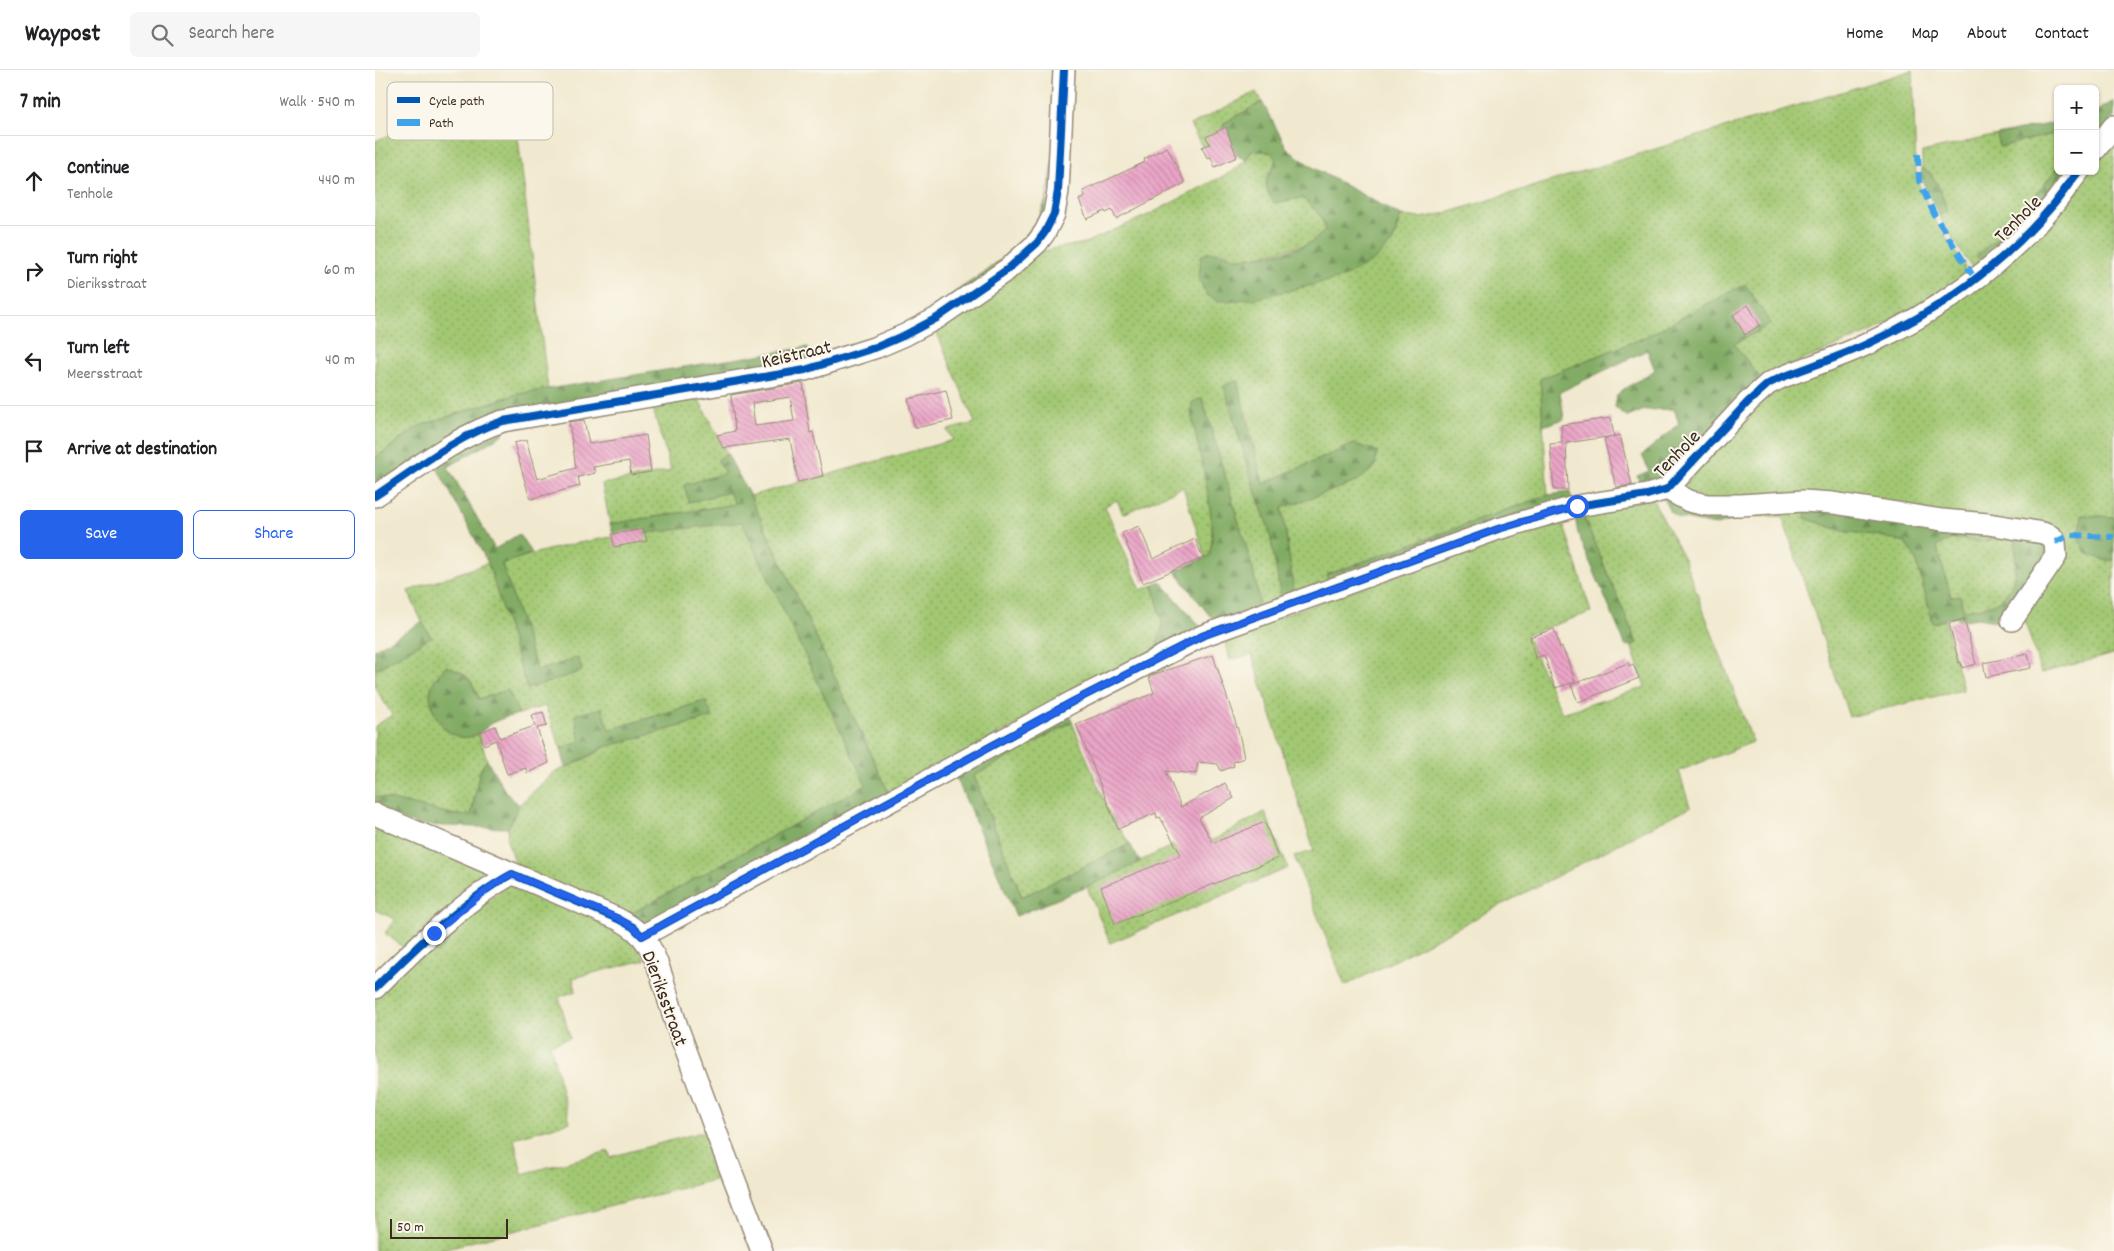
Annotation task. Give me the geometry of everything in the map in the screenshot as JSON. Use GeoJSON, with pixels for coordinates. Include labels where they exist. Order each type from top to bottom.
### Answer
{"type":"FeatureCollection","features":[{"type":"Feature","properties":{"kind":"street","name":"Keistraat"},"geometry":{"type":"LineString","coordinates":[[375,496],[462,439],[487,426],[503,421],[805,370],[877,347],[937,318],[1008,269],[1037,243],[1045,232],[1054,214],[1058,191],[1065,70]]}},
{"type":"Feature","properties":{"kind":"street"},"geometry":{"type":"LineString","coordinates":[[2099,145],[2114,126]]}},
{"type":"Feature","properties":{"kind":"street","name":"Tenhole"},"geometry":{"type":"LineString","coordinates":[[642,936],[1081,697],[1202,636],[1498,529],[1577,506],[1647,495],[1667,489],[1733,417],[1768,384],[1866,345],[1924,313],[1968,284],[2028,233],[2054,204],[2076,175]]}},
{"type":"Feature","properties":{"kind":"street","name":"Tenhole"},"geometry":{"type":"LineString","coordinates":[[1667,489],[1689,501],[1707,505],[1803,501],[1833,503],[1942,520],[2032,530],[2052,537],[2055,542],[2056,556],[2012,620]]}},
{"type":"Feature","properties":{"kind":"street","name":"Dieriksstraat"},"geometry":{"type":"LineString","coordinates":[[375,814],[618,918],[633,927],[642,936],[649,946],[657,967],[673,1018],[762,1251]]}},
{"type":"Feature","properties":{"kind":"street"},"geometry":{"type":"LineString","coordinates":[[375,988],[400,963],[464,908],[493,885],[512,874]]}},
{"type":"Feature","properties":{"kind":"green space"},"geometry":{"type":"Polygon","coordinates":[[[1913,70],[1916,178],[1934,219],[1964,265],[1966,275],[1961,282],[1871,332],[1760,378],[1734,344],[1643,338],[1540,379],[1548,495],[1326,575],[1329,585],[1295,597],[1282,508],[1356,482],[1354,444],[1262,484],[1237,380],[1224,386],[1253,484],[1269,529],[1282,601],[1255,610],[1259,601],[1253,570],[1202,398],[1191,411],[1210,505],[1212,542],[1209,556],[1205,557],[1183,487],[1123,514],[1117,500],[1105,506],[1141,590],[1153,585],[1162,621],[1156,650],[889,793],[750,496],[953,440],[947,430],[975,423],[934,326],[1041,251],[1085,243],[1148,215],[1233,171],[1246,160],[1252,150],[1270,152],[1276,158],[1274,167],[1266,177],[1274,203],[1302,198],[1314,208],[1323,221],[1325,231],[1309,244],[1253,257],[1236,258],[1219,251],[1199,278],[1392,243],[1401,216],[1422,218],[1450,212],[1913,70]]]}},
{"type":"Feature","properties":{"kind":"green space"},"geometry":{"type":"Polygon","coordinates":[[[1256,92],[1262,102],[1224,123],[1224,137],[1208,157],[1190,125],[1256,92]]]}},
{"type":"Feature","properties":{"kind":"green space"},"geometry":{"type":"Polygon","coordinates":[[[2114,101],[2114,117],[2099,136],[2099,130],[2099,110],[2114,101]]]}},
{"type":"Feature","properties":{"kind":"green space"},"geometry":{"type":"Polygon","coordinates":[[[1262,102],[1288,150],[1314,168],[1401,216],[1392,243],[1372,262],[1341,278],[1254,299],[1218,301],[1207,296],[1199,278],[1201,256],[1211,252],[1238,258],[1275,254],[1304,246],[1325,231],[1323,221],[1314,208],[1302,198],[1274,203],[1269,195],[1266,183],[1276,158],[1270,152],[1252,150],[1246,160],[1228,146],[1224,135],[1224,123],[1262,102]]]}},
{"type":"Feature","properties":{"kind":"green space"},"geometry":{"type":"Polygon","coordinates":[[[2054,123],[2054,134],[1999,147],[1997,135],[2054,123]]]}},
{"type":"Feature","properties":{"kind":"green space"},"geometry":{"type":"Polygon","coordinates":[[[2054,134],[2054,172],[2010,227],[1976,256],[1984,264],[1975,271],[1939,216],[1947,211],[1931,173],[1922,168],[1922,152],[1997,135],[1999,146],[2054,134]]]}},
{"type":"Feature","properties":{"kind":"green space"},"geometry":{"type":"Polygon","coordinates":[[[2114,135],[2114,517],[2082,515],[2103,560],[2114,560],[2114,654],[2041,673],[2022,612],[2062,535],[2055,526],[2012,520],[1710,502],[1681,489],[1762,395],[1955,302],[2084,175],[2099,175],[2099,156],[2114,135]]]}},
{"type":"Feature","properties":{"kind":"green space"},"geometry":{"type":"Polygon","coordinates":[[[387,136],[387,140],[518,140],[548,390],[517,394],[419,426],[375,458],[375,141],[387,136]]]}},
{"type":"Feature","properties":{"kind":"green space"},"geometry":{"type":"Polygon","coordinates":[[[1056,147],[1051,181],[1048,195],[1056,147]]]}},
{"type":"Feature","properties":{"kind":"green space"},"geometry":{"type":"Polygon","coordinates":[[[1922,168],[1932,175],[1943,199],[1947,211],[1939,216],[1921,178],[1922,168]]]}},
{"type":"Feature","properties":{"kind":"green space"},"geometry":{"type":"Polygon","coordinates":[[[2054,172],[2054,175],[2068,175],[1984,264],[1976,256],[2010,227],[2054,172]]]}},
{"type":"Feature","properties":{"kind":"green space"},"geometry":{"type":"Polygon","coordinates":[[[1048,195],[1044,216],[1013,257],[953,301],[948,297],[991,267],[1018,243],[1039,216],[1048,195]]]}},
{"type":"Feature","properties":{"kind":"green space"},"geometry":{"type":"Polygon","coordinates":[[[1745,284],[1771,324],[1734,344],[1760,378],[1659,483],[1642,489],[1637,476],[1649,471],[1642,455],[1679,424],[1674,409],[1644,410],[1628,417],[1615,407],[1617,395],[1655,370],[1647,350],[1560,392],[1564,419],[1543,426],[1540,379],[1643,338],[1745,284]]]}},
{"type":"Feature","properties":{"kind":"green space"},"geometry":{"type":"Polygon","coordinates":[[[808,347],[810,363],[552,406],[378,485],[375,481],[375,458],[419,426],[517,394],[808,347]]]}},
{"type":"Feature","properties":{"kind":"green space"},"geometry":{"type":"Polygon","coordinates":[[[1237,380],[1263,484],[1354,444],[1377,451],[1375,467],[1356,482],[1282,508],[1295,597],[1282,601],[1269,529],[1253,484],[1224,386],[1237,380]]]}},
{"type":"Feature","properties":{"kind":"green space"},"geometry":{"type":"Polygon","coordinates":[[[697,396],[727,454],[718,459],[725,473],[689,502],[730,492],[736,504],[610,524],[602,484],[671,471],[651,402],[697,396]]]}},
{"type":"Feature","properties":{"kind":"green space"},"geometry":{"type":"Polygon","coordinates":[[[1202,398],[1253,570],[1259,601],[1255,610],[1220,620],[1210,616],[1175,571],[1209,556],[1212,542],[1210,505],[1191,411],[1192,402],[1202,398]]]}},
{"type":"Feature","properties":{"kind":"green space"},"geometry":{"type":"Polygon","coordinates":[[[504,430],[503,434],[448,467],[495,549],[519,534],[532,553],[502,564],[537,671],[578,658],[582,671],[527,689],[488,563],[435,464],[504,430]]]}},
{"type":"Feature","properties":{"kind":"green space"},"geometry":{"type":"Polygon","coordinates":[[[727,454],[750,496],[889,793],[642,930],[634,921],[634,912],[866,785],[742,522],[614,537],[610,524],[735,504],[729,492],[689,502],[684,485],[725,473],[718,459],[727,454]]]}},
{"type":"Feature","properties":{"kind":"green space"},"geometry":{"type":"Polygon","coordinates":[[[1570,492],[1572,502],[1329,585],[1326,575],[1548,495],[1570,492]]]}},
{"type":"Feature","properties":{"kind":"green space"},"geometry":{"type":"Polygon","coordinates":[[[1662,496],[1737,509],[1740,516],[1736,520],[1716,525],[1678,518],[1670,512],[1662,496]]]}},
{"type":"Feature","properties":{"kind":"green space"},"geometry":{"type":"Polygon","coordinates":[[[1652,498],[1684,559],[1753,742],[1679,771],[1690,807],[1345,986],[1294,856],[1314,851],[1252,655],[1230,660],[1223,637],[1561,516],[1591,612],[1526,635],[1562,713],[1645,687],[1631,645],[1637,643],[1581,511],[1652,498]]]}},
{"type":"Feature","properties":{"kind":"green space"},"geometry":{"type":"Polygon","coordinates":[[[1807,504],[1805,518],[1842,531],[1881,536],[1905,543],[1916,559],[1933,623],[1945,620],[1963,690],[1849,717],[1782,516],[1740,516],[1737,509],[1807,504]]]}},
{"type":"Feature","properties":{"kind":"green space"},"geometry":{"type":"Polygon","coordinates":[[[1807,504],[1995,530],[2001,537],[1986,542],[1954,539],[1948,540],[1937,547],[1951,597],[1960,596],[1964,610],[1991,605],[2003,597],[2009,589],[2013,581],[2016,561],[2014,532],[2033,536],[2050,549],[2037,574],[2001,622],[1977,618],[1958,621],[1956,616],[1933,623],[1916,559],[1905,543],[1881,536],[1842,531],[1805,518],[1807,504]]]}},
{"type":"Feature","properties":{"kind":"green space"},"geometry":{"type":"Polygon","coordinates":[[[1581,511],[1637,643],[1626,647],[1578,534],[1575,516],[1581,511]]]}},
{"type":"Feature","properties":{"kind":"green space"},"geometry":{"type":"Polygon","coordinates":[[[2082,515],[2114,517],[2114,560],[2103,560],[2086,553],[2079,539],[2082,515]]]}},
{"type":"Feature","properties":{"kind":"green space"},"geometry":{"type":"Polygon","coordinates":[[[742,521],[867,785],[634,912],[634,921],[520,868],[513,859],[507,840],[508,828],[519,805],[553,773],[585,759],[605,747],[713,717],[705,701],[609,730],[575,715],[580,741],[561,749],[545,706],[519,714],[508,690],[479,699],[469,679],[458,670],[444,729],[461,735],[478,732],[487,760],[480,770],[471,815],[456,815],[375,796],[375,726],[392,715],[375,687],[375,670],[431,637],[408,591],[488,563],[527,689],[582,670],[578,658],[537,671],[502,564],[560,547],[590,541],[742,521]]]}},
{"type":"Feature","properties":{"kind":"green space"},"geometry":{"type":"Polygon","coordinates":[[[1995,530],[2014,532],[2016,561],[2013,581],[2003,597],[1995,603],[1964,610],[1951,597],[1937,547],[1954,539],[1987,541],[2001,537],[1995,530]]]}},
{"type":"Feature","properties":{"kind":"green space"},"geometry":{"type":"Polygon","coordinates":[[[1160,581],[1202,628],[1156,650],[1162,621],[1153,585],[1160,581]]]}},
{"type":"Feature","properties":{"kind":"green space"},"geometry":{"type":"Polygon","coordinates":[[[422,622],[431,637],[375,670],[375,649],[422,622]]]}},
{"type":"Feature","properties":{"kind":"green space"},"geometry":{"type":"Polygon","coordinates":[[[446,666],[468,678],[479,699],[508,690],[519,714],[496,721],[479,733],[464,738],[447,730],[434,713],[430,694],[433,682],[446,666]]]}},
{"type":"Feature","properties":{"kind":"green space"},"geometry":{"type":"Polygon","coordinates":[[[705,701],[713,717],[605,747],[566,768],[561,749],[580,741],[575,715],[602,708],[609,730],[705,701]]]}},
{"type":"Feature","properties":{"kind":"green space"},"geometry":{"type":"Polygon","coordinates":[[[1069,709],[1072,722],[974,776],[1022,897],[1130,844],[1140,862],[1087,887],[1016,916],[953,770],[1069,709]]]}},
{"type":"Feature","properties":{"kind":"green space"},"geometry":{"type":"Polygon","coordinates":[[[1072,722],[1109,813],[1130,844],[1022,897],[974,776],[1072,722]]]}},
{"type":"Feature","properties":{"kind":"green space"},"geometry":{"type":"Polygon","coordinates":[[[487,760],[505,791],[519,805],[508,828],[419,825],[375,810],[375,796],[456,815],[471,815],[480,771],[487,760]]]}},
{"type":"Feature","properties":{"kind":"green space"},"geometry":{"type":"Polygon","coordinates":[[[1265,812],[1288,868],[1110,943],[1087,887],[1173,845],[1181,857],[1265,812]]]}},
{"type":"Feature","properties":{"kind":"green space"},"geometry":{"type":"Polygon","coordinates":[[[375,819],[493,873],[404,948],[385,933],[395,919],[375,910],[375,819]]]}},
{"type":"Feature","properties":{"kind":"green space"},"geometry":{"type":"Polygon","coordinates":[[[511,883],[629,932],[645,960],[573,978],[576,991],[559,997],[570,1038],[550,1044],[570,1122],[514,1138],[522,1174],[609,1151],[610,1157],[698,1133],[705,1133],[712,1140],[726,1177],[435,1251],[375,1251],[375,993],[392,976],[511,883]]]}},
{"type":"Feature","properties":{"kind":"building"},"geometry":{"type":"Polygon","coordinates":[[[1226,127],[1237,157],[1215,167],[1211,157],[1207,158],[1202,147],[1210,144],[1206,137],[1226,127]]]}},
{"type":"Feature","properties":{"kind":"building"},"geometry":{"type":"Polygon","coordinates":[[[1167,147],[1185,183],[1116,219],[1112,210],[1087,219],[1079,200],[1085,197],[1083,191],[1145,162],[1144,159],[1167,147]]]}},
{"type":"Feature","properties":{"kind":"building"},"geometry":{"type":"Polygon","coordinates":[[[1748,305],[1760,325],[1745,335],[1733,315],[1748,305]]]}},
{"type":"Feature","properties":{"kind":"building"},"geometry":{"type":"Polygon","coordinates":[[[803,383],[810,433],[813,432],[823,476],[798,482],[790,439],[723,448],[717,435],[735,431],[731,395],[803,383]],[[790,397],[752,403],[755,426],[794,421],[790,397]]]}},
{"type":"Feature","properties":{"kind":"building"},"geometry":{"type":"Polygon","coordinates":[[[946,390],[953,420],[915,428],[908,399],[946,390]]]}},
{"type":"Feature","properties":{"kind":"building"},"geometry":{"type":"Polygon","coordinates":[[[1611,418],[1614,436],[1566,443],[1568,490],[1554,490],[1550,444],[1562,443],[1561,425],[1611,418]]]}},
{"type":"Feature","properties":{"kind":"building"},"geometry":{"type":"Polygon","coordinates":[[[584,420],[589,444],[646,435],[651,472],[631,475],[629,461],[593,467],[595,473],[578,477],[580,486],[530,499],[514,443],[526,440],[537,479],[576,468],[569,422],[584,420]]]}},
{"type":"Feature","properties":{"kind":"building"},"geometry":{"type":"Polygon","coordinates":[[[1620,435],[1632,485],[1616,487],[1604,439],[1620,435]]]}},
{"type":"Feature","properties":{"kind":"building"},"geometry":{"type":"Polygon","coordinates":[[[1139,526],[1153,559],[1195,539],[1203,558],[1143,583],[1122,533],[1139,526]]]}},
{"type":"Feature","properties":{"kind":"building"},"geometry":{"type":"Polygon","coordinates":[[[644,529],[647,541],[614,547],[612,534],[644,529]]]}},
{"type":"Feature","properties":{"kind":"building"},"geometry":{"type":"Polygon","coordinates":[[[1964,619],[1976,664],[1962,668],[1949,623],[1964,619]]]}},
{"type":"Feature","properties":{"kind":"building"},"geometry":{"type":"Polygon","coordinates":[[[1554,629],[1575,682],[1555,688],[1544,655],[1535,658],[1530,637],[1554,629]]]}},
{"type":"Feature","properties":{"kind":"building"},"geometry":{"type":"Polygon","coordinates":[[[2028,654],[2031,668],[1986,677],[1983,663],[2028,654]]]}},
{"type":"Feature","properties":{"kind":"building"},"geometry":{"type":"Polygon","coordinates":[[[1213,655],[1239,733],[1244,758],[1233,762],[1234,766],[1221,771],[1218,764],[1198,762],[1196,774],[1166,771],[1181,807],[1225,783],[1234,798],[1199,818],[1213,843],[1265,822],[1278,858],[1115,924],[1101,887],[1181,855],[1160,817],[1157,818],[1156,813],[1118,829],[1076,724],[1154,693],[1149,677],[1213,655]]]}},
{"type":"Feature","properties":{"kind":"building"},"geometry":{"type":"Polygon","coordinates":[[[1628,663],[1629,666],[1633,664],[1639,678],[1578,702],[1571,685],[1628,663]]]}},
{"type":"Feature","properties":{"kind":"building"},"geometry":{"type":"Polygon","coordinates":[[[543,712],[547,726],[537,728],[549,763],[527,773],[526,768],[507,774],[496,740],[484,745],[479,733],[495,726],[500,738],[535,726],[531,715],[543,712]]]}},
{"type":"Feature","properties":{"kind":"marked path"},"geometry":{"type":"LineString","coordinates":[[1918,154],[1919,181],[1935,216],[1975,279]]}},
{"type":"Feature","properties":{"kind":"marked path"},"geometry":{"type":"LineString","coordinates":[[2055,542],[2070,535],[2114,537]]}},
{"type":"Feature","properties":{"kind":"cycle path"},"geometry":{"type":"LineString","coordinates":[[375,496],[453,444],[486,427],[503,421],[805,370],[877,347],[937,318],[1008,269],[1037,243],[1045,232],[1054,214],[1058,191],[1064,70]]}},
{"type":"Feature","properties":{"kind":"cycle path"},"geometry":{"type":"LineString","coordinates":[[375,988],[458,911],[512,874],[618,919],[633,927],[642,936],[1074,701],[1202,636],[1498,529],[1577,506],[1647,495],[1667,489],[1748,402],[1768,384],[1854,350],[1891,332],[1967,286],[2013,248],[2053,205],[2076,175]]}},
{"type":"Feature","properties":{"kind":"route"},"geometry":{"type":"LineString","coordinates":[[434,933],[493,885],[512,874],[618,918],[633,927],[642,936],[1074,701],[1202,636],[1498,529],[1577,506]]}}]}
